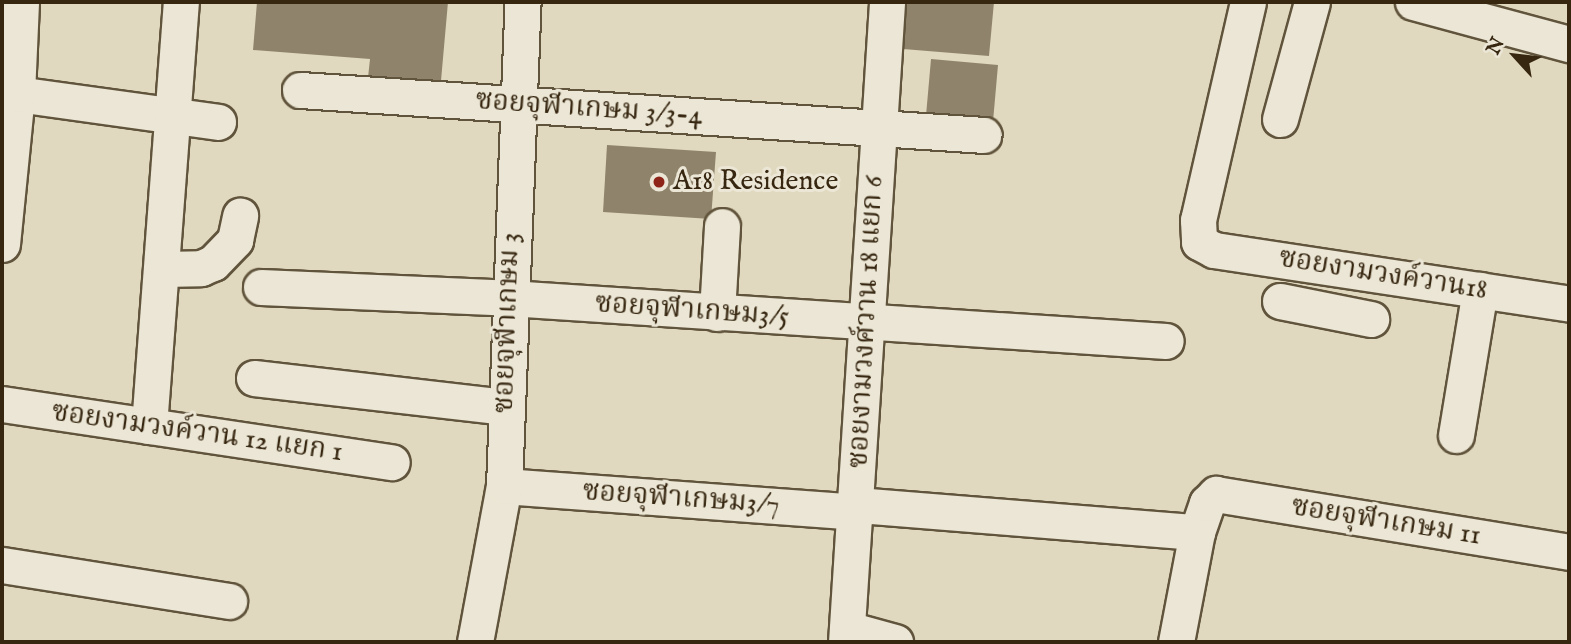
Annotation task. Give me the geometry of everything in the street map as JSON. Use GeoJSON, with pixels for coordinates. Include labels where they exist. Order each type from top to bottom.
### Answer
{"type":"FeatureCollection","features":[{"type":"Feature","properties":{"kind":"street"},"geometry":{"type":"LineString","coordinates":[[2,244],[10,89],[21,2]]}},
{"type":"Feature","properties":{"kind":"street"},"geometry":{"type":"LineString","coordinates":[[149,426],[181,2]]}},
{"type":"Feature","properties":{"kind":"street","name":"ซอยจุฬาเกษม 3"},"geometry":{"type":"LineString","coordinates":[[475,642],[504,486],[509,298],[523,2]]}},
{"type":"Feature","properties":{"kind":"street","name":"ซอยงามวงศ์วาน 18 แยก 6"},"geometry":{"type":"LineString","coordinates":[[847,636],[858,509],[864,323],[887,2]]}},
{"type":"Feature","properties":{"kind":"street","name":"ซอยงามวงค์วาน18"},"geometry":{"type":"LineString","coordinates":[[1248,2],[1198,220],[1199,242],[1214,250],[1569,304]]}},
{"type":"Feature","properties":{"kind":"street"},"geometry":{"type":"LineString","coordinates":[[1280,119],[1312,2]]}},
{"type":"Feature","properties":{"kind":"street"},"geometry":{"type":"LineString","coordinates":[[1413,2],[1490,11],[1569,44]]}},
{"type":"Feature","properties":{"kind":"street"},"geometry":{"type":"LineString","coordinates":[[10,89],[174,118],[218,122]]}},
{"type":"Feature","properties":{"kind":"street","name":"ซอยจุฬาเกษม 3/3-4"},"geometry":{"type":"LineString","coordinates":[[300,90],[984,135]]}},
{"type":"Feature","properties":{"kind":"street"},"geometry":{"type":"LineString","coordinates":[[162,269],[201,268],[214,262],[235,240],[240,216]]}},
{"type":"Feature","properties":{"kind":"street"},"geometry":{"type":"LineString","coordinates":[[718,313],[722,226]]}},
{"type":"Feature","properties":{"kind":"street"},"geometry":{"type":"LineString","coordinates":[[1316,308],[1322,266]]}},
{"type":"Feature","properties":{"kind":"street","name":"ซอยจุฬาเกษม3/5"},"geometry":{"type":"LineString","coordinates":[[261,286],[509,298],[1166,341]]}},
{"type":"Feature","properties":{"kind":"street"},"geometry":{"type":"LineString","coordinates":[[1455,435],[1480,290]]}},
{"type":"Feature","properties":{"kind":"street"},"geometry":{"type":"LineString","coordinates":[[1280,302],[1371,319]]}},
{"type":"Feature","properties":{"kind":"street"},"geometry":{"type":"LineString","coordinates":[[254,378],[505,407]]}},
{"type":"Feature","properties":{"kind":"street","name":"ซอยงามวงค์วาน 12 แยก 1"},"geometry":{"type":"LineString","coordinates":[[2,404],[392,462]]}},
{"type":"Feature","properties":{"kind":"street","name":"ซอยจุฬาเกษม3/7"},"geometry":{"type":"LineString","coordinates":[[504,486],[858,509],[1202,517]]}},
{"type":"Feature","properties":{"kind":"street","name":"ซอยจุฬาเกษม 11"},"geometry":{"type":"LineString","coordinates":[[1202,517],[1216,494],[1569,552]]}},
{"type":"Feature","properties":{"kind":"street"},"geometry":{"type":"LineString","coordinates":[[1176,642],[1202,517]]}},
{"type":"Feature","properties":{"kind":"street"},"geometry":{"type":"LineString","coordinates":[[2,565],[229,601]]}},
{"type":"Feature","properties":{"kind":"street"},"geometry":{"type":"LineString","coordinates":[[847,636],[895,642]]}},
{"type":"Feature","properties":{"kind":"building"},"geometry":{"type":"Polygon","coordinates":[[[257,2],[448,2],[440,92],[367,87],[370,59],[253,50],[257,2]]]}},
{"type":"Feature","properties":{"kind":"building"},"geometry":{"type":"Polygon","coordinates":[[[907,2],[994,2],[989,56],[903,49],[907,2]]]}},
{"type":"Feature","properties":{"kind":"building"},"geometry":{"type":"Polygon","coordinates":[[[931,59],[998,65],[992,133],[925,127],[931,59]]]}},
{"type":"Feature","properties":{"kind":"building","name":"A18 Residence"},"geometry":{"type":"Polygon","coordinates":[[[607,145],[716,152],[711,219],[603,212],[607,145]]]}},
{"type":"Feature","properties":{"kind":"place","name":"A18 Residence"},"geometry":{"type":"Point","coordinates":[659,182]}}]}
